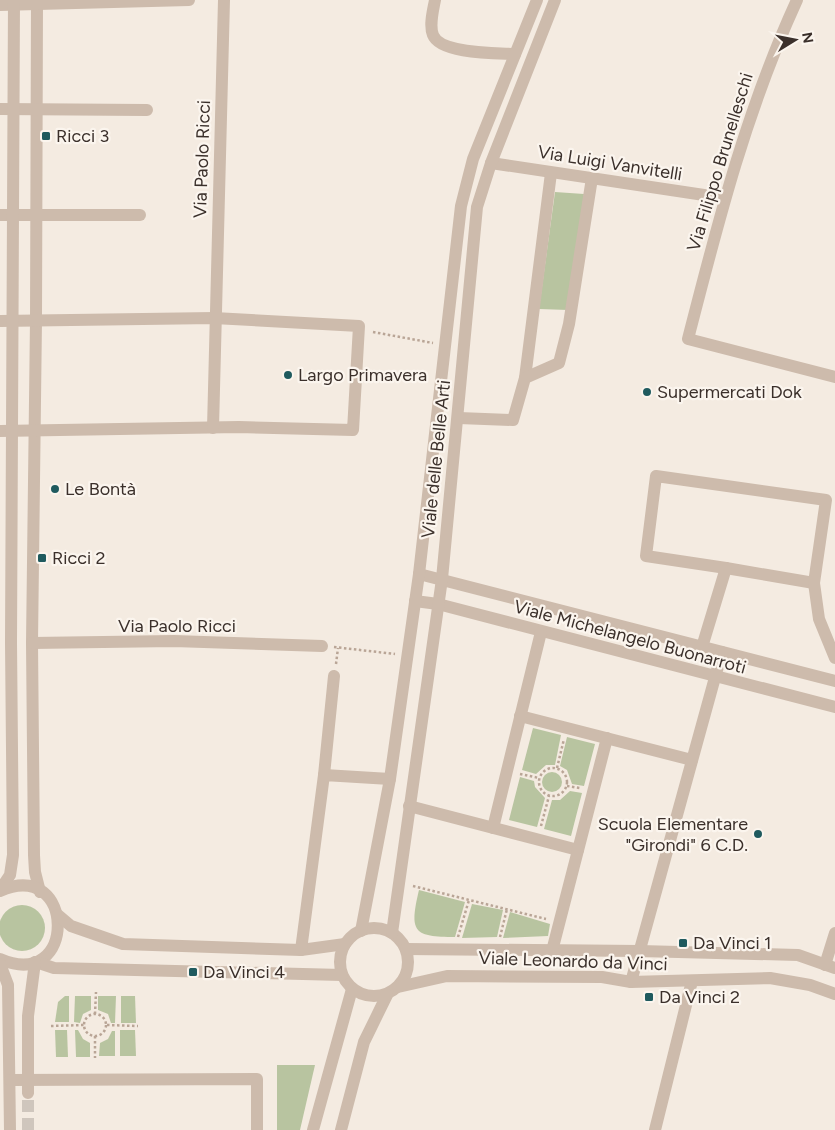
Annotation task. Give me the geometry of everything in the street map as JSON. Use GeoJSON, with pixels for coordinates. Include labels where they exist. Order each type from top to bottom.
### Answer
{"type":"FeatureCollection","features":[{"type":"Feature","properties":{"kind":"street"},"geometry":{"type":"LineString","coordinates":[[0,5],[14,2],[190,0]]}},
{"type":"Feature","properties":{"kind":"street","name":"Via Paolo Ricci"},"geometry":{"type":"LineString","coordinates":[[213,428],[214,318],[224,0]]}},
{"type":"Feature","properties":{"kind":"street"},"geometry":{"type":"LineString","coordinates":[[435,0],[432,28],[434,37],[440,44],[453,49],[515,54]]}},
{"type":"Feature","properties":{"kind":"street","name":"Viale delle Belle Arti"},"geometry":{"type":"LineString","coordinates":[[361,930],[390,779],[419,574],[461,206],[473,159],[537,0]]}},
{"type":"Feature","properties":{"kind":"street","name":"Viale delle Belle Arti"},"geometry":{"type":"LineString","coordinates":[[392,933],[442,579],[477,207],[491,164],[555,0]]}},
{"type":"Feature","properties":{"kind":"street","name":"Via Filippo Brunelleschi"},"geometry":{"type":"LineString","coordinates":[[797,0],[768,68],[724,198],[688,339],[835,377]]}},
{"type":"Feature","properties":{"kind":"street"},"geometry":{"type":"LineString","coordinates":[[0,891],[10,875],[13,855],[6,548],[6,109],[14,2]]}},
{"type":"Feature","properties":{"kind":"street"},"geometry":{"type":"LineString","coordinates":[[36,2],[36,320],[32,643],[34,855],[35,872],[40,892]]}},
{"type":"Feature","properties":{"kind":"street"},"geometry":{"type":"LineString","coordinates":[[6,109],[148,110]]}},
{"type":"Feature","properties":{"kind":"street","name":"Via Luigi Vanvitelli"},"geometry":{"type":"LineString","coordinates":[[491,164],[724,198]]}},
{"type":"Feature","properties":{"kind":"street"},"geometry":{"type":"LineString","coordinates":[[458,418],[513,420],[525,378],[551,173]]}},
{"type":"Feature","properties":{"kind":"street"},"geometry":{"type":"LineString","coordinates":[[525,378],[559,363],[569,324],[592,178]]}},
{"type":"Feature","properties":{"kind":"street"},"geometry":{"type":"LineString","coordinates":[[6,215],[140,215]]}},
{"type":"Feature","properties":{"kind":"street"},"geometry":{"type":"LineString","coordinates":[[6,321],[214,318],[359,326],[353,430],[213,428],[6,431]]}},
{"type":"Feature","properties":{"kind":"street"},"geometry":{"type":"LineString","coordinates":[[814,583],[646,556],[656,476],[826,500],[814,583],[819,619],[835,658]]}},
{"type":"Feature","properties":{"kind":"street"},"geometry":{"type":"LineString","coordinates":[[702,647],[726,568]]}},
{"type":"Feature","properties":{"kind":"street","name":"Viale Michelangelo Buonarroti"},"geometry":{"type":"LineString","coordinates":[[419,574],[835,681]]}},
{"type":"Feature","properties":{"kind":"street","name":"Viale Michelangelo Buonarroti"},"geometry":{"type":"LineString","coordinates":[[415,601],[438,604],[835,707]]}},
{"type":"Feature","properties":{"kind":"street"},"geometry":{"type":"LineString","coordinates":[[493,828],[540,632]]}},
{"type":"Feature","properties":{"kind":"street","name":"Via Paolo Ricci"},"geometry":{"type":"LineString","coordinates":[[32,643],[174,642],[322,646]]}},
{"type":"Feature","properties":{"kind":"street"},"geometry":{"type":"LineString","coordinates":[[631,982],[722,652]]}},
{"type":"Feature","properties":{"kind":"street"},"geometry":{"type":"LineString","coordinates":[[301,950],[324,774],[334,676]]}},
{"type":"Feature","properties":{"kind":"street"},"geometry":{"type":"LineString","coordinates":[[520,716],[692,760]]}},
{"type":"Feature","properties":{"kind":"street"},"geometry":{"type":"LineString","coordinates":[[552,951],[607,738]]}},
{"type":"Feature","properties":{"kind":"street"},"geometry":{"type":"LineString","coordinates":[[324,774],[390,779]]}},
{"type":"Feature","properties":{"kind":"street"},"geometry":{"type":"LineString","coordinates":[[409,806],[578,850]]}},
{"type":"Feature","properties":{"kind":"street"},"geometry":{"type":"LineString","coordinates":[[0,891],[19,886],[40,892],[48,898],[58,915],[71,926],[123,944],[301,950],[345,944],[361,930],[371,928],[392,933],[406,949],[408,967],[406,975],[398,987],[387,995],[364,1042],[341,1130]]}},
{"type":"Feature","properties":{"kind":"street"},"geometry":{"type":"LineString","coordinates":[[0,959],[10,964],[22,965],[36,962],[53,947],[59,926],[58,915]]}},
{"type":"Feature","properties":{"kind":"street"},"geometry":{"type":"LineString","coordinates":[[830,967],[834,933]]}},
{"type":"Feature","properties":{"kind":"street"},"geometry":{"type":"LineString","coordinates":[[345,944],[340,964],[342,975],[352,989],[369,996],[387,995]]}},
{"type":"Feature","properties":{"kind":"street","name":"Viale Leonardo da Vinci"},"geometry":{"type":"LineString","coordinates":[[406,949],[640,951],[798,955],[830,967]]}},
{"type":"Feature","properties":{"kind":"street"},"geometry":{"type":"LineString","coordinates":[[36,962],[54,968],[342,975]]}},
{"type":"Feature","properties":{"kind":"street"},"geometry":{"type":"LineString","coordinates":[[28,1087],[28,1016],[36,962]]}},
{"type":"Feature","properties":{"kind":"street"},"geometry":{"type":"LineString","coordinates":[[0,964],[8,984],[7,1086],[10,1130]]}},
{"type":"Feature","properties":{"kind":"street","name":"Viale Leonardo da Vinci"},"geometry":{"type":"LineString","coordinates":[[398,987],[447,976],[602,977],[631,982],[770,978],[810,985],[835,994]]}},
{"type":"Feature","properties":{"kind":"street"},"geometry":{"type":"LineString","coordinates":[[655,1130],[692,981]]}},
{"type":"Feature","properties":{"kind":"street"},"geometry":{"type":"LineString","coordinates":[[313,1130],[352,989]]}},
{"type":"Feature","properties":{"kind":"street"},"geometry":{"type":"LineString","coordinates":[[7,1086],[28,1087],[257,1079],[257,1130]]}},
{"type":"Feature","properties":{"kind":"path"},"geometry":{"type":"LineString","coordinates":[[359,326],[374,332],[445,345]]}},
{"type":"Feature","properties":{"kind":"path"},"geometry":{"type":"LineString","coordinates":[[322,646],[407,656]]}},
{"type":"Feature","properties":{"kind":"path"},"geometry":{"type":"LineString","coordinates":[[556,769],[566,728]]}},
{"type":"Feature","properties":{"kind":"path"},"geometry":{"type":"LineString","coordinates":[[556,769],[566,776],[567,786],[560,795],[549,796],[540,789],[539,778],[545,770],[556,769]]}},
{"type":"Feature","properties":{"kind":"path"},"geometry":{"type":"LineString","coordinates":[[507,771],[539,778]]}},
{"type":"Feature","properties":{"kind":"path"},"geometry":{"type":"LineString","coordinates":[[537,839],[549,796]]}},
{"type":"Feature","properties":{"kind":"path"},"geometry":{"type":"LineString","coordinates":[[398,882],[559,922]]}},
{"type":"Feature","properties":{"kind":"path"},"geometry":{"type":"LineString","coordinates":[[454,950],[469,900]]}},
{"type":"Feature","properties":{"kind":"path"},"geometry":{"type":"LineString","coordinates":[[496,951],[507,909]]}},
{"type":"Feature","properties":{"kind":"path"},"geometry":{"type":"LineString","coordinates":[[95,1014],[96,992]]}},
{"type":"Feature","properties":{"kind":"path"},"geometry":{"type":"LineString","coordinates":[[95,1014],[102,1016],[107,1025],[102,1034],[95,1036],[88,1034],[84,1025],[88,1016],[95,1014]]}},
{"type":"Feature","properties":{"kind":"path"},"geometry":{"type":"LineString","coordinates":[[51,1026],[84,1025]]}},
{"type":"Feature","properties":{"kind":"path"},"geometry":{"type":"LineString","coordinates":[[107,1025],[138,1026]]}},
{"type":"Feature","properties":{"kind":"path"},"geometry":{"type":"LineString","coordinates":[[95,1036],[95,1058]]}},
{"type":"Feature","properties":{"kind":"green space"},"geometry":{"type":"Polygon","coordinates":[[[555,192],[584,194],[568,310],[539,309],[555,192]]]}},
{"type":"Feature","properties":{"kind":"green space"},"geometry":{"type":"Polygon","coordinates":[[[533,728],[561,735],[555,765],[546,765],[536,774],[522,770],[533,728]]]}},
{"type":"Feature","properties":{"kind":"green space"},"geometry":{"type":"Polygon","coordinates":[[[567,737],[595,744],[584,786],[572,784],[567,770],[560,766],[567,737]]]}},
{"type":"Feature","properties":{"kind":"green space"},"geometry":{"type":"Polygon","coordinates":[[[548,772],[556,772],[562,778],[562,786],[556,792],[548,792],[542,786],[542,778],[548,772]]]}},
{"type":"Feature","properties":{"kind":"green space"},"geometry":{"type":"Polygon","coordinates":[[[520,777],[534,781],[535,787],[545,798],[537,827],[509,820],[520,777]]]}},
{"type":"Feature","properties":{"kind":"green space"},"geometry":{"type":"Polygon","coordinates":[[[570,791],[582,793],[571,836],[544,829],[552,800],[560,800],[570,791]]]}},
{"type":"Feature","properties":{"kind":"green space"},"geometry":{"type":"Polygon","coordinates":[[[419,890],[465,902],[455,937],[430,936],[417,929],[414,915],[419,890]]]}},
{"type":"Feature","properties":{"kind":"green space"},"geometry":{"type":"Polygon","coordinates":[[[472,904],[503,910],[497,937],[462,938],[472,904]]]}},
{"type":"Feature","properties":{"kind":"green space"},"geometry":{"type":"Polygon","coordinates":[[[27,905],[31,906],[41,915],[44,919],[44,937],[35,947],[27,951],[17,951],[9,947],[0,937],[-1,923],[3,915],[13,906],[27,905]]]}},
{"type":"Feature","properties":{"kind":"green space"},"geometry":{"type":"Polygon","coordinates":[[[510,912],[550,924],[548,936],[503,938],[510,912]]]}},
{"type":"Feature","properties":{"kind":"green space"},"geometry":{"type":"Polygon","coordinates":[[[65,996],[69,996],[69,1022],[55,1022],[58,1002],[65,996]]]}},
{"type":"Feature","properties":{"kind":"green space"},"geometry":{"type":"Polygon","coordinates":[[[75,996],[91,996],[91,1010],[83,1014],[80,1023],[74,1022],[75,996]]]}},
{"type":"Feature","properties":{"kind":"green space"},"geometry":{"type":"Polygon","coordinates":[[[98,996],[116,996],[115,1023],[111,1023],[108,1014],[98,1010],[98,996]]]}},
{"type":"Feature","properties":{"kind":"green space"},"geometry":{"type":"Polygon","coordinates":[[[121,996],[135,996],[136,1023],[121,1023],[121,996]]]}},
{"type":"Feature","properties":{"kind":"green space"},"geometry":{"type":"Polygon","coordinates":[[[55,1030],[67,1030],[68,1057],[56,1057],[55,1030]]]}},
{"type":"Feature","properties":{"kind":"green space"},"geometry":{"type":"Polygon","coordinates":[[[75,1030],[78,1030],[83,1039],[90,1043],[90,1057],[76,1057],[75,1030]]]}},
{"type":"Feature","properties":{"kind":"green space"},"geometry":{"type":"Polygon","coordinates":[[[120,1030],[135,1030],[136,1056],[120,1056],[120,1030]]]}},
{"type":"Feature","properties":{"kind":"green space"},"geometry":{"type":"Polygon","coordinates":[[[112,1031],[115,1031],[115,1056],[99,1056],[100,1043],[108,1039],[112,1031]]]}},
{"type":"Feature","properties":{"kind":"green space"},"geometry":{"type":"Polygon","coordinates":[[[277,1065],[315,1065],[300,1130],[277,1130],[277,1065]]]}},
{"type":"Feature","properties":{"kind":"tunnel"},"geometry":{"type":"LineString","coordinates":[[28,1093],[28,1130]]}},
{"type":"Feature","properties":{"kind":"place","name":"Ricci 3"},"geometry":{"type":"Point","coordinates":[46,136]}},
{"type":"Feature","properties":{"kind":"place","name":"Largo Primavera"},"geometry":{"type":"Point","coordinates":[288,375]}},
{"type":"Feature","properties":{"kind":"place","name":"Supermercati Dok"},"geometry":{"type":"Point","coordinates":[647,392]}},
{"type":"Feature","properties":{"kind":"place","name":"Le Bontà"},"geometry":{"type":"Point","coordinates":[55,489]}},
{"type":"Feature","properties":{"kind":"place","name":"Ricci 2"},"geometry":{"type":"Point","coordinates":[42,558]}},
{"type":"Feature","properties":{"kind":"place","name":"Scuola Elementare \"Girondi\" 6 C.D."},"geometry":{"type":"Point","coordinates":[758,834]}},
{"type":"Feature","properties":{"kind":"place","name":"Da Vinci 1"},"geometry":{"type":"Point","coordinates":[683,943]}},
{"type":"Feature","properties":{"kind":"place","name":"Da Vinci 4"},"geometry":{"type":"Point","coordinates":[193,972]}},
{"type":"Feature","properties":{"kind":"place","name":"Da Vinci 2"},"geometry":{"type":"Point","coordinates":[649,997]}}]}
